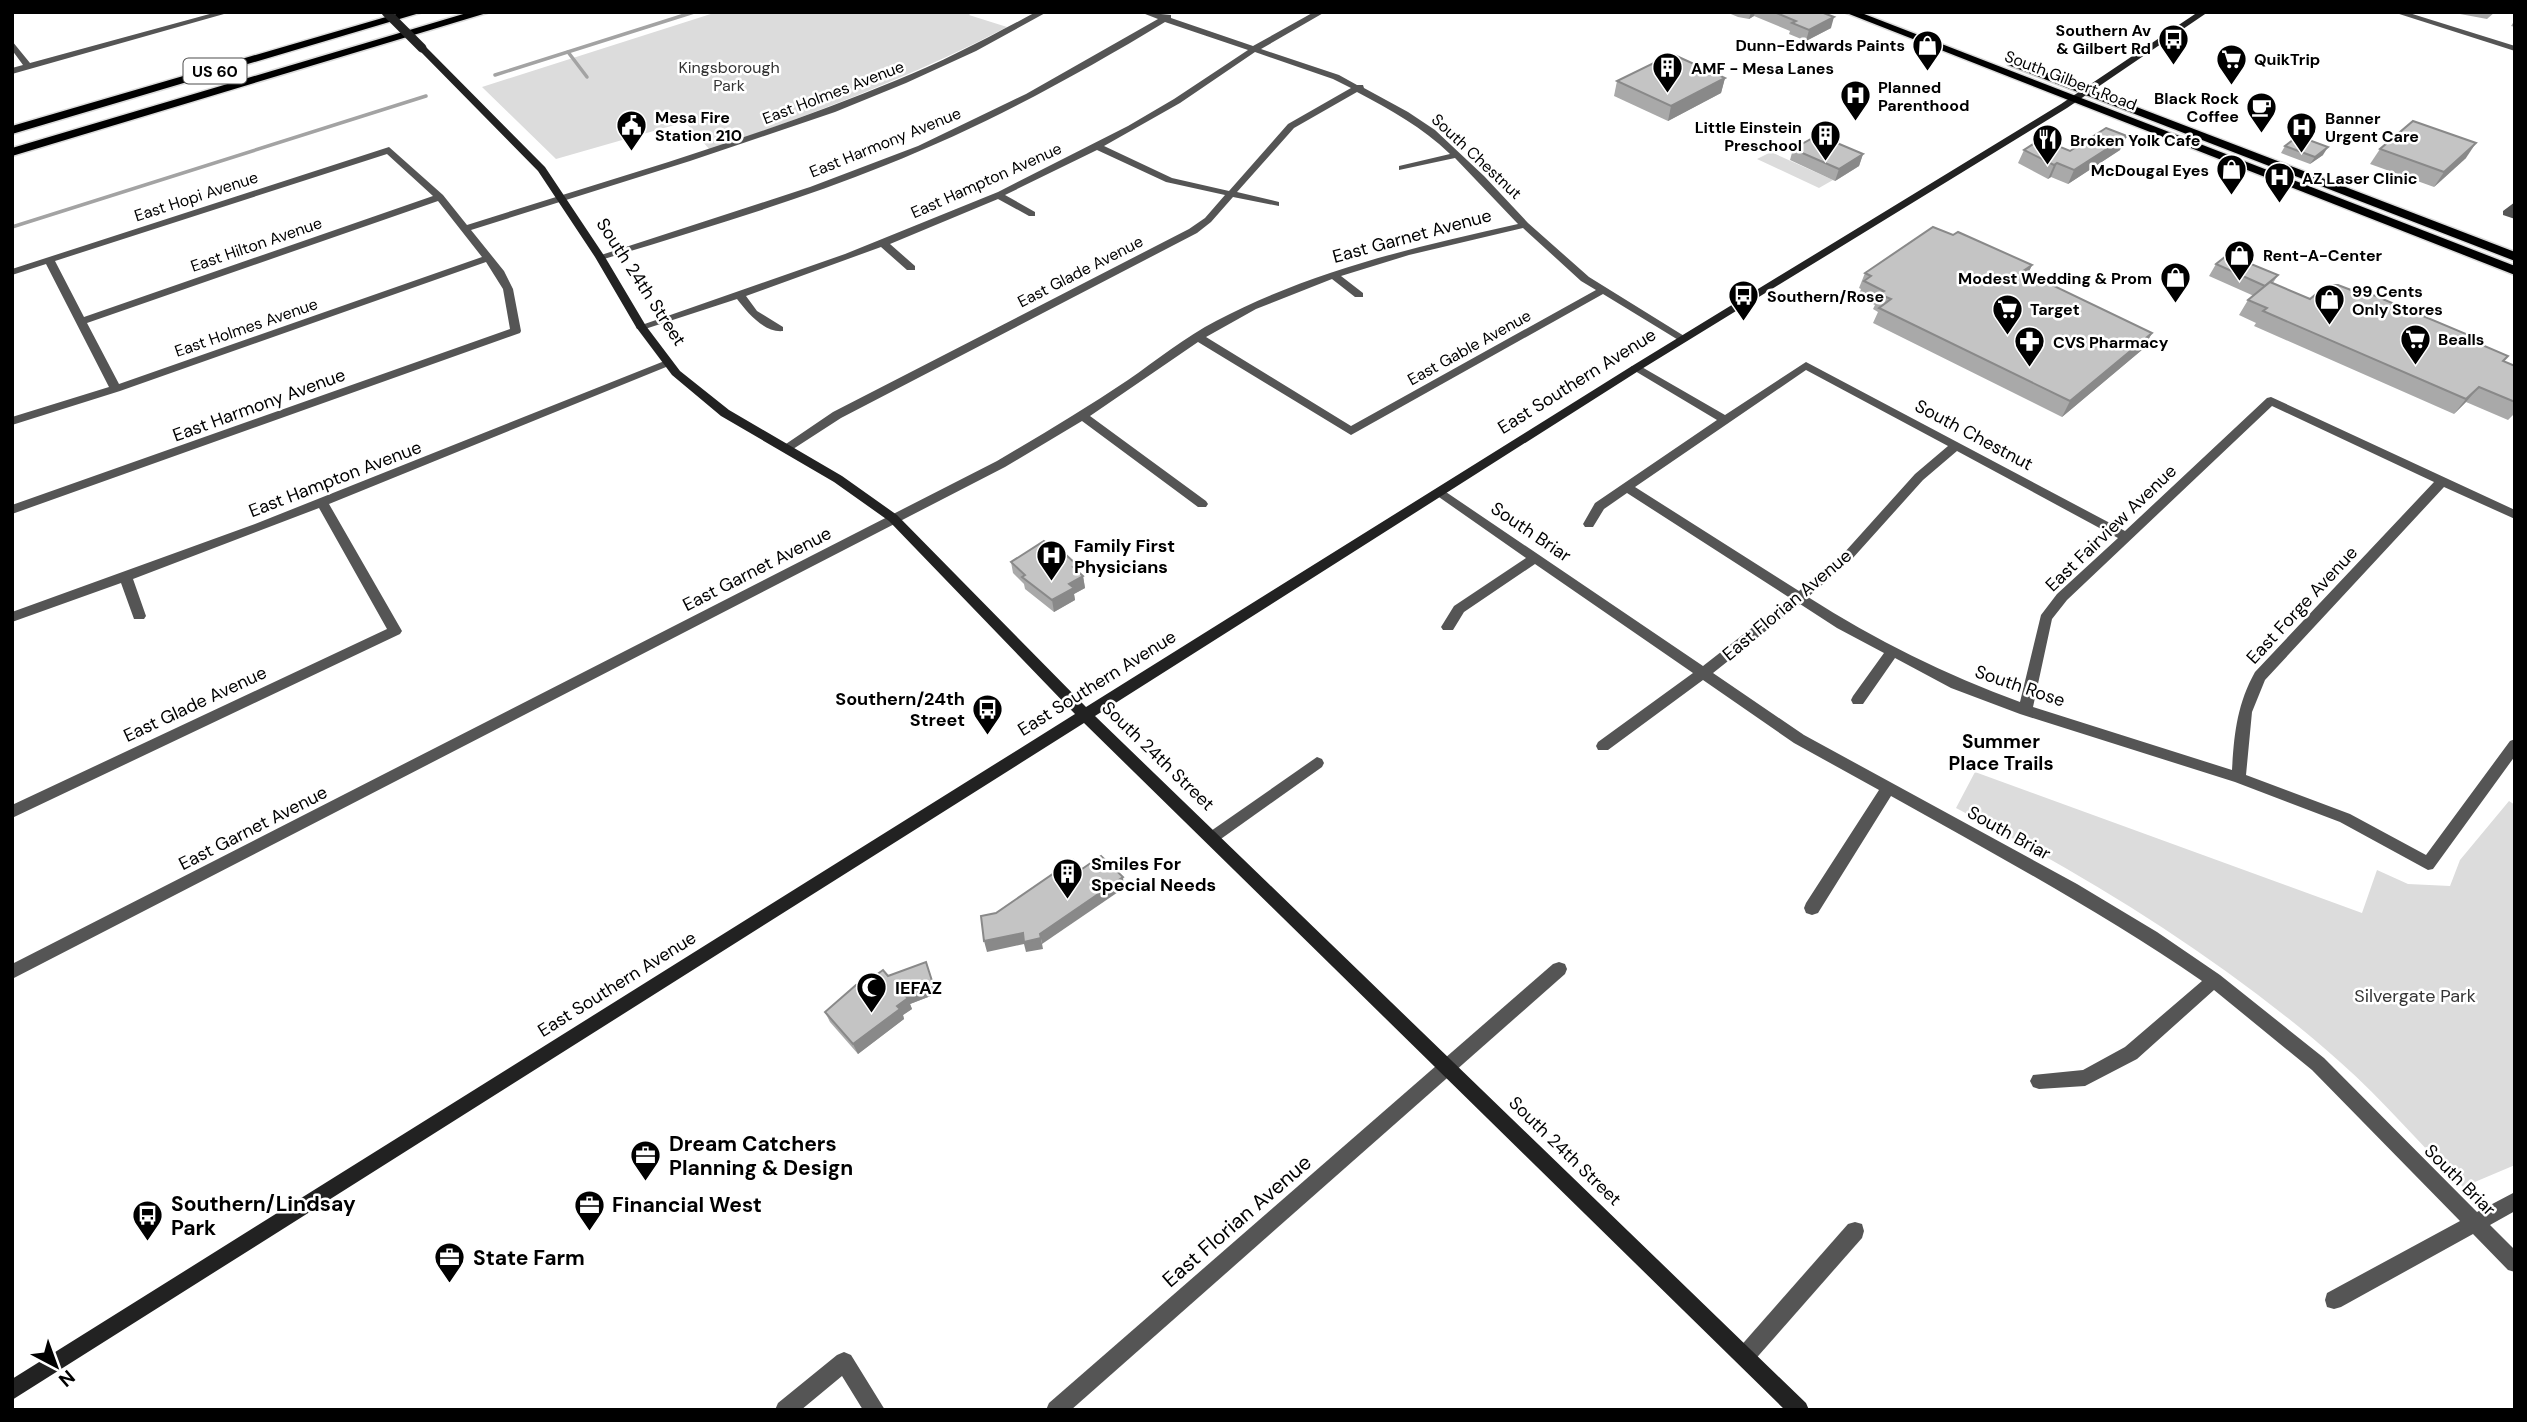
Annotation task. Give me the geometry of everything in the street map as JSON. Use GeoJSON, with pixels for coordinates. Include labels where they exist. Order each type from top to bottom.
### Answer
{"type":"FeatureCollection","features":[{"type":"Feature","properties":{"kind":"highway","name":"US 60"},"geometry":{"type":"LineString","coordinates":[[12,130],[417,12]]}},
{"type":"Feature","properties":{"kind":"highway","name":"US 60"},"geometry":{"type":"LineString","coordinates":[[12,152],[484,12]]}},
{"type":"Feature","properties":{"kind":"main road","name":"South 24th Street"},"geometry":{"type":"LineString","coordinates":[[386,12],[527,152],[562,197],[640,327],[667,363],[712,403],[838,479],[893,518],[1085,715],[1799,1410]]}},
{"type":"Feature","properties":{"kind":"main road","name":"South Gilbert Road"},"geometry":{"type":"LineString","coordinates":[[1849,12],[2073,100],[2391,216],[2515,257]]}},
{"type":"Feature","properties":{"kind":"main road","name":"South Gilbert Road"},"geometry":{"type":"LineString","coordinates":[[1880,12],[2391,216],[2515,271]]}},
{"type":"Feature","properties":{"kind":"main road","name":"East Southern Avenue"},"geometry":{"type":"LineString","coordinates":[[12,1390],[1636,368],[2086,92],[2204,12]]}},
{"type":"Feature","properties":{"kind":"street"},"geometry":{"type":"LineString","coordinates":[[12,71],[227,12]]}},
{"type":"Feature","properties":{"kind":"street","name":"East Holmes Avenue"},"geometry":{"type":"LineString","coordinates":[[465,229],[562,197],[717,152],[835,110],[951,60],[1043,12]]}},
{"type":"Feature","properties":{"kind":"street","name":"South Chestnut"},"geometry":{"type":"LineString","coordinates":[[1144,12],[1360,88],[1432,132],[1572,268],[1603,290],[1684,338]]}},
{"type":"Feature","properties":{"kind":"street","name":"East Harmony Avenue"},"geometry":{"type":"LineString","coordinates":[[600,257],[782,201],[908,153],[1017,103],[1175,12]]}},
{"type":"Feature","properties":{"kind":"street","name":"East Hampton Avenue"},"geometry":{"type":"LineString","coordinates":[[640,327],[740,295],[883,243],[998,195],[1097,146],[1175,102],[1255,49],[1321,12]]}},
{"type":"Feature","properties":{"kind":"street"},"geometry":{"type":"LineString","coordinates":[[2398,12],[2515,49]]}},
{"type":"Feature","properties":{"kind":"street"},"geometry":{"type":"LineString","coordinates":[[12,43],[28,67]]}},
{"type":"Feature","properties":{"kind":"street","name":"East Glade Avenue"},"geometry":{"type":"LineString","coordinates":[[786,448],[837,415],[1172,243],[1208,220],[1291,126],[1360,88]]}},
{"type":"Feature","properties":{"kind":"street"},"geometry":{"type":"LineString","coordinates":[[1097,146],[1169,180],[1276,204]]}},
{"type":"Feature","properties":{"kind":"street","name":"East Hopi Avenue"},"geometry":{"type":"LineString","coordinates":[[12,272],[390,150],[440,197]]}},
{"type":"Feature","properties":{"kind":"street"},"geometry":{"type":"LineString","coordinates":[[1402,168],[1457,155]]}},
{"type":"Feature","properties":{"kind":"street"},"geometry":{"type":"LineString","coordinates":[[998,195],[1032,214]]}},
{"type":"Feature","properties":{"kind":"street"},"geometry":{"type":"LineString","coordinates":[[440,197],[489,258]]}},
{"type":"Feature","properties":{"kind":"street","name":"East Hilton Avenue"},"geometry":{"type":"LineString","coordinates":[[82,321],[440,197]]}},
{"type":"Feature","properties":{"kind":"street"},"geometry":{"type":"LineString","coordinates":[[2511,214],[2515,205]]}},
{"type":"Feature","properties":{"kind":"street","name":"East Garnet Avenue"},"geometry":{"type":"LineString","coordinates":[[12,972],[1011,458],[1082,416],[1198,337],[1244,310],[1332,274],[1404,252],[1525,225]]}},
{"type":"Feature","properties":{"kind":"street"},"geometry":{"type":"LineString","coordinates":[[883,243],[911,268]]}},
{"type":"Feature","properties":{"kind":"street","name":"East Holmes Avenue"},"geometry":{"type":"LineString","coordinates":[[12,421],[116,389],[489,258]]}},
{"type":"Feature","properties":{"kind":"street","name":"East Harmony Avenue"},"geometry":{"type":"LineString","coordinates":[[12,510],[516,331],[508,289],[489,258]]}},
{"type":"Feature","properties":{"kind":"street"},"geometry":{"type":"LineString","coordinates":[[49,260],[116,389]]}},
{"type":"Feature","properties":{"kind":"street"},"geometry":{"type":"LineString","coordinates":[[1332,274],[1359,295]]}},
{"type":"Feature","properties":{"kind":"street","name":"East Gable Avenue"},"geometry":{"type":"LineString","coordinates":[[1198,337],[1351,431],[1603,290]]}},
{"type":"Feature","properties":{"kind":"street"},"geometry":{"type":"LineString","coordinates":[[740,295],[753,313],[779,329]]}},
{"type":"Feature","properties":{"kind":"street","name":"East Hampton Avenue"},"geometry":{"type":"LineString","coordinates":[[12,617],[127,578],[322,503],[667,363]]}},
{"type":"Feature","properties":{"kind":"street","name":"South Chestnut"},"geometry":{"type":"LineString","coordinates":[[1726,420],[1806,365],[2125,536]]}},
{"type":"Feature","properties":{"kind":"street"},"geometry":{"type":"LineString","coordinates":[[1589,524],[1599,506],[1726,420],[1636,368]]}},
{"type":"Feature","properties":{"kind":"street","name":"East Fairview Avenue"},"geometry":{"type":"LineString","coordinates":[[2025,710],[2046,618],[2062,597],[2271,401],[2442,481]]}},
{"type":"Feature","properties":{"kind":"street"},"geometry":{"type":"LineString","coordinates":[[1082,416],[1202,505]]}},
{"type":"Feature","properties":{"kind":"street","name":"East Florian Avenue"},"geometry":{"type":"LineString","coordinates":[[1603,746],[1799,598],[1848,556],[1919,477],[1956,445]]}},
{"type":"Feature","properties":{"kind":"street"},"geometry":{"type":"LineString","coordinates":[[2442,481],[2515,515]]}},
{"type":"Feature","properties":{"kind":"street","name":"East Forge Avenue"},"geometry":{"type":"LineString","coordinates":[[2239,778],[2244,712],[2249,692],[2260,676],[2442,481]]}},
{"type":"Feature","properties":{"kind":"street","name":"South Rose"},"geometry":{"type":"LineString","coordinates":[[1626,486],[1799,598],[1891,653],[1955,684],[2025,710],[2239,778],[2345,818],[2428,864],[2515,745]]}},
{"type":"Feature","properties":{"kind":"street","name":"South Briar"},"geometry":{"type":"LineString","coordinates":[[1440,492],[1798,739],[2071,889],[2151,937],[2214,980],[2318,1064],[2515,1264]]}},
{"type":"Feature","properties":{"kind":"street","name":"East Glade Avenue"},"geometry":{"type":"LineString","coordinates":[[12,812],[395,631],[322,503]]}},
{"type":"Feature","properties":{"kind":"street"},"geometry":{"type":"LineString","coordinates":[[1448,627],[1459,609],[1535,558]]}},
{"type":"Feature","properties":{"kind":"street"},"geometry":{"type":"LineString","coordinates":[[127,578],[139,616]]}},
{"type":"Feature","properties":{"kind":"street"},"geometry":{"type":"LineString","coordinates":[[1858,700],[1891,653]]}},
{"type":"Feature","properties":{"kind":"street"},"geometry":{"type":"LineString","coordinates":[[1213,837],[1317,763]]}},
{"type":"Feature","properties":{"kind":"street"},"geometry":{"type":"LineString","coordinates":[[1812,908],[1887,790]]}},
{"type":"Feature","properties":{"kind":"street","name":"East Florian Avenue"},"geometry":{"type":"LineString","coordinates":[[1056,1410],[1559,969]]}},
{"type":"Feature","properties":{"kind":"street"},"geometry":{"type":"LineString","coordinates":[[2039,1081],[2085,1078],[2131,1053],[2214,980]]}},
{"type":"Feature","properties":{"kind":"street"},"geometry":{"type":"LineString","coordinates":[[2334,1300],[2515,1201]]}},
{"type":"Feature","properties":{"kind":"street"},"geometry":{"type":"LineString","coordinates":[[1745,1356],[1855,1231]]}},
{"type":"Feature","properties":{"kind":"street"},"geometry":{"type":"LineString","coordinates":[[785,1410],[844,1362],[875,1410]]}},
{"type":"Feature","properties":{"kind":"green space","name":"Kingsborough Park"},"geometry":{"type":"Polygon","coordinates":[[[717,12],[972,12],[969,15],[1007,27],[861,94],[710,150],[685,122],[556,159],[482,87],[717,12]]]}},
{"type":"Feature","properties":{"kind":"green space"},"geometry":{"type":"Polygon","coordinates":[[[1771,152],[1833,180],[1819,188],[1757,159],[1771,152]]]}},
{"type":"Feature","properties":{"kind":"green space","name":"Silvergate Park"},"geometry":{"type":"Polygon","coordinates":[[[1975,772],[2362,913],[2377,870],[2408,884],[2450,886],[2460,860],[2509,801],[2515,805],[2515,1165],[2463,1187],[2340,1062],[2251,989],[2156,923],[2057,863],[1956,808],[1975,772]]]}},
{"type":"Feature","properties":{"kind":"building"},"geometry":{"type":"Polygon","coordinates":[[[1774,12],[1821,12],[1834,17],[1809,30],[1774,12]]]}},
{"type":"Feature","properties":{"kind":"building"},"geometry":{"type":"Polygon","coordinates":[[[1672,54],[1725,78],[1671,106],[1617,81],[1672,54]]]}},
{"type":"Feature","properties":{"kind":"building"},"geometry":{"type":"Polygon","coordinates":[[[2413,121],[2476,143],[2444,172],[2380,149],[2413,121]]]}},
{"type":"Feature","properties":{"kind":"building"},"geometry":{"type":"Polygon","coordinates":[[[2106,128],[2127,136],[2074,170],[2057,163],[2054,165],[2024,150],[2041,139],[2070,151],[2106,128]]]}},
{"type":"Feature","properties":{"kind":"building"},"geometry":{"type":"Polygon","coordinates":[[[1818,135],[1863,154],[1839,169],[1793,149],[1818,135]]]}},
{"type":"Feature","properties":{"kind":"building"},"geometry":{"type":"Polygon","coordinates":[[[2298,136],[2328,147],[2315,157],[2285,146],[2298,136]]]}},
{"type":"Feature","properties":{"kind":"building","name":"Target"},"geometry":{"type":"Polygon","coordinates":[[[1933,227],[1953,235],[1958,232],[2032,265],[2023,271],[2152,333],[2070,401],[1879,308],[1891,299],[1879,294],[1884,291],[1864,281],[1871,276],[1865,273],[1933,227]]]}},
{"type":"Feature","properties":{"kind":"building"},"geometry":{"type":"Polygon","coordinates":[[[2226,256],[2278,275],[2265,286],[2216,264],[2226,256]]]}},
{"type":"Feature","properties":{"kind":"building"},"geometry":{"type":"Polygon","coordinates":[[[2270,282],[2310,299],[2327,285],[2338,285],[2351,290],[2354,287],[2478,339],[2475,342],[2508,356],[2503,361],[2515,366],[2515,402],[2479,387],[2466,399],[2263,311],[2267,308],[2248,300],[2270,282]]]}},
{"type":"Feature","properties":{"kind":"building","name":"Family First Physicians"},"geometry":{"type":"Polygon","coordinates":[[[1044,541],[1064,553],[1077,565],[1073,567],[1083,576],[1069,584],[1074,588],[1052,600],[1022,577],[1025,575],[1011,562],[1044,541]]]}},
{"type":"Feature","properties":{"kind":"building","name":"Smiles For Special Needs"},"geometry":{"type":"Polygon","coordinates":[[[1101,856],[1123,877],[1040,934],[1041,938],[1024,942],[1023,933],[984,941],[981,916],[996,913],[1073,860],[1082,869],[1101,856]]]}},
{"type":"Feature","properties":{"kind":"building","name":"IEFAZ"},"geometry":{"type":"Polygon","coordinates":[[[926,962],[933,984],[903,994],[908,998],[897,1006],[900,1009],[853,1044],[825,1012],[856,985],[858,988],[883,970],[888,976],[926,962]]]}},
{"type":"Feature","properties":{"kind":"waterway"},"geometry":{"type":"LineString","coordinates":[[495,75],[694,12]]}},
{"type":"Feature","properties":{"kind":"waterway"},"geometry":{"type":"LineString","coordinates":[[568,52],[587,77]]}},
{"type":"Feature","properties":{"kind":"waterway"},"geometry":{"type":"LineString","coordinates":[[12,227],[426,96]]}},
{"type":"Feature","properties":{"kind":"place","name":"Southern Av & Gilbert Rd"},"geometry":{"type":"Point","coordinates":[2174,66]}},
{"type":"Feature","properties":{"kind":"place","name":"Dunn-Edwards Paints"},"geometry":{"type":"Point","coordinates":[1928,72]}},
{"type":"Feature","properties":{"kind":"place","name":"QuikTrip"},"geometry":{"type":"Point","coordinates":[2231,86]}},
{"type":"Feature","properties":{"kind":"place","name":"AMF - Mesa Lanes"},"geometry":{"type":"Point","coordinates":[1668,95]}},
{"type":"Feature","properties":{"kind":"place","name":"Planned Parenthood"},"geometry":{"type":"Point","coordinates":[1855,123]}},
{"type":"Feature","properties":{"kind":"place","name":"Black Rock Coffee"},"geometry":{"type":"Point","coordinates":[2262,134]}},
{"type":"Feature","properties":{"kind":"place","name":"Mesa Fire Station 210"},"geometry":{"type":"Point","coordinates":[632,153]}},
{"type":"Feature","properties":{"kind":"place","name":"Banner Urgent Care"},"geometry":{"type":"Point","coordinates":[2302,154]}},
{"type":"Feature","properties":{"kind":"place","name":"Little Einstein Preschool"},"geometry":{"type":"Point","coordinates":[1825,163]}},
{"type":"Feature","properties":{"kind":"place","name":"Broken Yolk Cafe"},"geometry":{"type":"Point","coordinates":[2047,167]}},
{"type":"Feature","properties":{"kind":"place","name":"McDougal Eyes"},"geometry":{"type":"Point","coordinates":[2232,197]}},
{"type":"Feature","properties":{"kind":"place","name":"AZ Laser Clinic"},"geometry":{"type":"Point","coordinates":[2279,205]}},
{"type":"Feature","properties":{"kind":"place","name":"Rent-A-Center"},"geometry":{"type":"Point","coordinates":[2240,282]}},
{"type":"Feature","properties":{"kind":"place","name":"Modest Wedding & Prom"},"geometry":{"type":"Point","coordinates":[2175,305]}},
{"type":"Feature","properties":{"kind":"place","name":"Southern/Rose"},"geometry":{"type":"Point","coordinates":[1744,323]}},
{"type":"Feature","properties":{"kind":"place","name":"99 Cents Only Stores"},"geometry":{"type":"Point","coordinates":[2329,327]}},
{"type":"Feature","properties":{"kind":"place","name":"Target"},"geometry":{"type":"Point","coordinates":[2007,336]}},
{"type":"Feature","properties":{"kind":"place","name":"Bealls"},"geometry":{"type":"Point","coordinates":[2415,366]}},
{"type":"Feature","properties":{"kind":"place","name":"CVS Pharmacy"},"geometry":{"type":"Point","coordinates":[2030,369]}},
{"type":"Feature","properties":{"kind":"place","name":"Family First Physicians"},"geometry":{"type":"Point","coordinates":[1051,583]}},
{"type":"Feature","properties":{"kind":"place","name":"Southern/24th Street"},"geometry":{"type":"Point","coordinates":[988,736]}},
{"type":"Feature","properties":{"kind":"place","name":"Smiles For Special Needs"},"geometry":{"type":"Point","coordinates":[1068,901]}},
{"type":"Feature","properties":{"kind":"place","name":"IEFAZ"},"geometry":{"type":"Point","coordinates":[872,1015]}},
{"type":"Feature","properties":{"kind":"place","name":"Dream Catchers Planning & Design"},"geometry":{"type":"Point","coordinates":[646,1183]}},
{"type":"Feature","properties":{"kind":"place","name":"Financial West"},"geometry":{"type":"Point","coordinates":[589,1232]}},
{"type":"Feature","properties":{"kind":"place","name":"Southern/Lindsay Park"},"geometry":{"type":"Point","coordinates":[148,1243]}},
{"type":"Feature","properties":{"kind":"place","name":"State Farm"},"geometry":{"type":"Point","coordinates":[450,1285]}},
{"type":"Feature","properties":{"kind":"district","name":"Summer Place Trails"},"geometry":{"type":"Point","coordinates":[2001,752]}}]}
